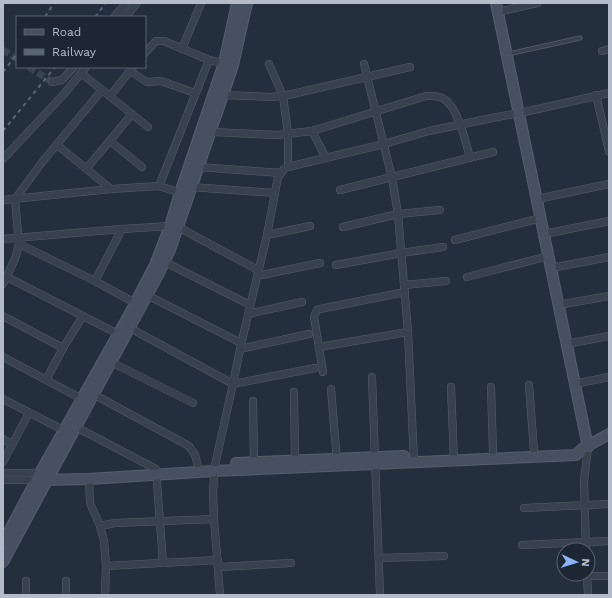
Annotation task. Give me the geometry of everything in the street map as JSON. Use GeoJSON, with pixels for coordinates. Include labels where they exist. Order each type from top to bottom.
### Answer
{"type":"FeatureCollection","features":[{"type":"Feature","properties":{"kind":"street"},"geometry":{"type":"LineString","coordinates":[[115,16],[126,3]]}},
{"type":"Feature","properties":{"kind":"street"},"geometry":{"type":"LineString","coordinates":[[127,16],[137,3]]}},
{"type":"Feature","properties":{"kind":"street"},"geometry":{"type":"LineString","coordinates":[[182,49],[201,3]]}},
{"type":"Feature","properties":{"kind":"street"},"geometry":{"type":"LineString","coordinates":[[186,192],[199,167],[223,95],[237,3]]}},
{"type":"Feature","properties":{"kind":"street"},"geometry":{"type":"LineString","coordinates":[[3,544],[76,427],[165,262],[174,227],[186,192],[199,140],[228,64],[247,3]]}},
{"type":"Feature","properties":{"kind":"street"},"geometry":{"type":"LineString","coordinates":[[537,3],[497,8],[549,256],[585,448],[584,481],[586,542],[609,541]]}},
{"type":"Feature","properties":{"kind":"street"},"geometry":{"type":"LineString","coordinates":[[146,52],[152,44],[159,41],[164,41],[209,60],[228,64]]}},
{"type":"Feature","properties":{"kind":"street"},"geometry":{"type":"LineString","coordinates":[[158,186],[209,60]]}},
{"type":"Feature","properties":{"kind":"street"},"geometry":{"type":"LineString","coordinates":[[269,64],[283,96],[288,134],[288,167]]}},
{"type":"Feature","properties":{"kind":"street"},"geometry":{"type":"LineString","coordinates":[[364,64],[392,178],[398,214],[408,332],[414,459]]}},
{"type":"Feature","properties":{"kind":"street"},"geometry":{"type":"LineString","coordinates":[[223,95],[283,96],[410,67]]}},
{"type":"Feature","properties":{"kind":"street"},"geometry":{"type":"LineString","coordinates":[[52,82],[62,80],[73,68]]}},
{"type":"Feature","properties":{"kind":"street"},"geometry":{"type":"LineString","coordinates":[[3,159],[85,68]]}},
{"type":"Feature","properties":{"kind":"street"},"geometry":{"type":"LineString","coordinates":[[110,96],[132,69],[147,82],[161,81],[196,93]]}},
{"type":"Feature","properties":{"kind":"street"},"geometry":{"type":"LineString","coordinates":[[81,73],[148,127]]}},
{"type":"Feature","properties":{"kind":"street"},"geometry":{"type":"LineString","coordinates":[[3,284],[18,252],[19,240],[15,199],[102,90]]}},
{"type":"Feature","properties":{"kind":"street"},"geometry":{"type":"LineString","coordinates":[[220,595],[214,519],[214,468],[240,346],[280,173],[288,167],[384,144],[429,131],[520,113],[609,92]]}},
{"type":"Feature","properties":{"kind":"street"},"geometry":{"type":"LineString","coordinates":[[211,132],[288,134],[312,131],[376,110],[426,96],[433,96],[443,98],[448,102],[461,124],[470,158]]}},
{"type":"Feature","properties":{"kind":"street"},"geometry":{"type":"LineString","coordinates":[[596,96],[609,151]]}},
{"type":"Feature","properties":{"kind":"street"},"geometry":{"type":"LineString","coordinates":[[87,168],[132,114]]}},
{"type":"Feature","properties":{"kind":"street"},"geometry":{"type":"LineString","coordinates":[[312,131],[326,158]]}},
{"type":"Feature","properties":{"kind":"street"},"geometry":{"type":"LineString","coordinates":[[110,141],[142,167]]}},
{"type":"Feature","properties":{"kind":"street"},"geometry":{"type":"LineString","coordinates":[[57,145],[111,189]]}},
{"type":"Feature","properties":{"kind":"street"},"geometry":{"type":"LineString","coordinates":[[340,190],[494,152]]}},
{"type":"Feature","properties":{"kind":"street"},"geometry":{"type":"LineString","coordinates":[[199,167],[280,173]]}},
{"type":"Feature","properties":{"kind":"street"},"geometry":{"type":"LineString","coordinates":[[537,199],[609,184]]}},
{"type":"Feature","properties":{"kind":"street"},"geometry":{"type":"LineString","coordinates":[[3,200],[111,189],[158,186],[186,192],[275,193]]}},
{"type":"Feature","properties":{"kind":"street"},"geometry":{"type":"LineString","coordinates":[[342,226],[398,214],[440,210]]}},
{"type":"Feature","properties":{"kind":"street"},"geometry":{"type":"LineString","coordinates":[[455,240],[541,218]]}},
{"type":"Feature","properties":{"kind":"street"},"geometry":{"type":"LineString","coordinates":[[544,234],[609,221]]}},
{"type":"Feature","properties":{"kind":"street"},"geometry":{"type":"LineString","coordinates":[[266,235],[310,226]]}},
{"type":"Feature","properties":{"kind":"street"},"geometry":{"type":"LineString","coordinates":[[3,562],[44,477],[64,431],[118,334],[174,227]]}},
{"type":"Feature","properties":{"kind":"street"},"geometry":{"type":"LineString","coordinates":[[3,239],[19,240],[122,229],[174,227],[258,273],[320,263]]}},
{"type":"Feature","properties":{"kind":"street"},"geometry":{"type":"LineString","coordinates":[[95,281],[122,229]]}},
{"type":"Feature","properties":{"kind":"street"},"geometry":{"type":"LineString","coordinates":[[19,240],[135,302]]}},
{"type":"Feature","properties":{"kind":"street"},"geometry":{"type":"LineString","coordinates":[[336,265],[401,252],[443,247]]}},
{"type":"Feature","properties":{"kind":"street"},"geometry":{"type":"LineString","coordinates":[[466,277],[549,256]]}},
{"type":"Feature","properties":{"kind":"street"},"geometry":{"type":"LineString","coordinates":[[551,268],[609,257]]}},
{"type":"Feature","properties":{"kind":"street"},"geometry":{"type":"LineString","coordinates":[[165,262],[250,305]]}},
{"type":"Feature","properties":{"kind":"street"},"geometry":{"type":"LineString","coordinates":[[7,277],[118,334]]}},
{"type":"Feature","properties":{"kind":"street"},"geometry":{"type":"LineString","coordinates":[[323,372],[314,317],[317,310],[320,308],[404,288],[446,281]]}},
{"type":"Feature","properties":{"kind":"street"},"geometry":{"type":"LineString","coordinates":[[147,295],[240,346],[310,334]]}},
{"type":"Feature","properties":{"kind":"street"},"geometry":{"type":"LineString","coordinates":[[558,305],[609,296]]}},
{"type":"Feature","properties":{"kind":"street"},"geometry":{"type":"LineString","coordinates":[[248,314],[302,302]]}},
{"type":"Feature","properties":{"kind":"street"},"geometry":{"type":"LineString","coordinates":[[3,316],[63,348]]}},
{"type":"Feature","properties":{"kind":"street"},"geometry":{"type":"LineString","coordinates":[[46,380],[63,348],[83,316]]}},
{"type":"Feature","properties":{"kind":"street"},"geometry":{"type":"LineString","coordinates":[[130,328],[233,384],[316,368]]}},
{"type":"Feature","properties":{"kind":"street"},"geometry":{"type":"LineString","coordinates":[[319,347],[408,332]]}},
{"type":"Feature","properties":{"kind":"street"},"geometry":{"type":"LineString","coordinates":[[566,344],[609,336]]}},
{"type":"Feature","properties":{"kind":"street"},"geometry":{"type":"LineString","coordinates":[[3,358],[82,399]]}},
{"type":"Feature","properties":{"kind":"street"},"geometry":{"type":"LineString","coordinates":[[111,362],[193,403]]}},
{"type":"Feature","properties":{"kind":"street"},"geometry":{"type":"LineString","coordinates":[[372,377],[380,595]]}},
{"type":"Feature","properties":{"kind":"street"},"geometry":{"type":"LineString","coordinates":[[574,384],[609,377]]}},
{"type":"Feature","properties":{"kind":"street"},"geometry":{"type":"LineString","coordinates":[[529,385],[534,450]]}},
{"type":"Feature","properties":{"kind":"street"},"geometry":{"type":"LineString","coordinates":[[450,387],[454,457]]}},
{"type":"Feature","properties":{"kind":"street"},"geometry":{"type":"LineString","coordinates":[[491,387],[493,452]]}},
{"type":"Feature","properties":{"kind":"street"},"geometry":{"type":"LineString","coordinates":[[331,389],[337,462]]}},
{"type":"Feature","properties":{"kind":"street"},"geometry":{"type":"LineString","coordinates":[[294,392],[295,460]]}},
{"type":"Feature","properties":{"kind":"street"},"geometry":{"type":"LineString","coordinates":[[93,394],[189,446],[195,455],[198,466]]}},
{"type":"Feature","properties":{"kind":"street"},"geometry":{"type":"LineString","coordinates":[[3,399],[64,431]]}},
{"type":"Feature","properties":{"kind":"street"},"geometry":{"type":"LineString","coordinates":[[254,401],[254,462]]}},
{"type":"Feature","properties":{"kind":"street"},"geometry":{"type":"LineString","coordinates":[[3,462],[29,413]]}},
{"type":"Feature","properties":{"kind":"street"},"geometry":{"type":"LineString","coordinates":[[76,427],[156,472]]}},
{"type":"Feature","properties":{"kind":"street"},"geometry":{"type":"LineString","coordinates":[[3,480],[375,460],[576,455],[609,434]]}},
{"type":"Feature","properties":{"kind":"street"},"geometry":{"type":"LineString","coordinates":[[3,439],[12,444]]}},
{"type":"Feature","properties":{"kind":"street"},"geometry":{"type":"LineString","coordinates":[[454,457],[493,452],[585,448]]}},
{"type":"Feature","properties":{"kind":"street"},"geometry":{"type":"LineString","coordinates":[[3,473],[89,479],[198,466],[214,468],[254,462],[295,460],[337,462]]}},
{"type":"Feature","properties":{"kind":"street"},"geometry":{"type":"LineString","coordinates":[[156,472],[163,563]]}},
{"type":"Feature","properties":{"kind":"street"},"geometry":{"type":"LineString","coordinates":[[89,479],[90,503],[100,526],[104,542],[106,566],[105,595]]}},
{"type":"Feature","properties":{"kind":"street"},"geometry":{"type":"LineString","coordinates":[[524,508],[609,504]]}},
{"type":"Feature","properties":{"kind":"street"},"geometry":{"type":"LineString","coordinates":[[100,526],[115,523],[214,519]]}},
{"type":"Feature","properties":{"kind":"street"},"geometry":{"type":"LineString","coordinates":[[522,545],[556,543]]}},
{"type":"Feature","properties":{"kind":"street"},"geometry":{"type":"LineString","coordinates":[[379,558],[444,556]]}},
{"type":"Feature","properties":{"kind":"street"},"geometry":{"type":"LineString","coordinates":[[106,566],[163,563],[291,563]]}},
{"type":"Feature","properties":{"kind":"street"},"geometry":{"type":"LineString","coordinates":[[596,575],[609,576]]}},
{"type":"Feature","properties":{"kind":"street"},"geometry":{"type":"LineString","coordinates":[[26,581],[26,595]]}},
{"type":"Feature","properties":{"kind":"street"},"geometry":{"type":"LineString","coordinates":[[66,581],[66,595]]}},
{"type":"Feature","properties":{"kind":"street"},"geometry":{"type":"LineString","coordinates":[[587,582],[588,595]]}},
{"type":"Feature","properties":{"kind":"lane"},"geometry":{"type":"LineString","coordinates":[[507,54],[580,38]]}},
{"type":"Feature","properties":{"kind":"tunnel"},"geometry":{"type":"LineString","coordinates":[[3,50],[16,58]]}},
{"type":"Feature","properties":{"kind":"tunnel"},"geometry":{"type":"LineString","coordinates":[[31,68],[52,82]]}},
{"type":"Feature","properties":{"kind":"railway"},"geometry":{"type":"LineString","coordinates":[[46,16],[54,3]]}},
{"type":"Feature","properties":{"kind":"railway"},"geometry":{"type":"LineString","coordinates":[[96,16],[106,3]]}},
{"type":"Feature","properties":{"kind":"railway"},"geometry":{"type":"LineString","coordinates":[[3,72],[16,55]]}},
{"type":"Feature","properties":{"kind":"railway"},"geometry":{"type":"LineString","coordinates":[[3,131],[54,68]]}}]}
